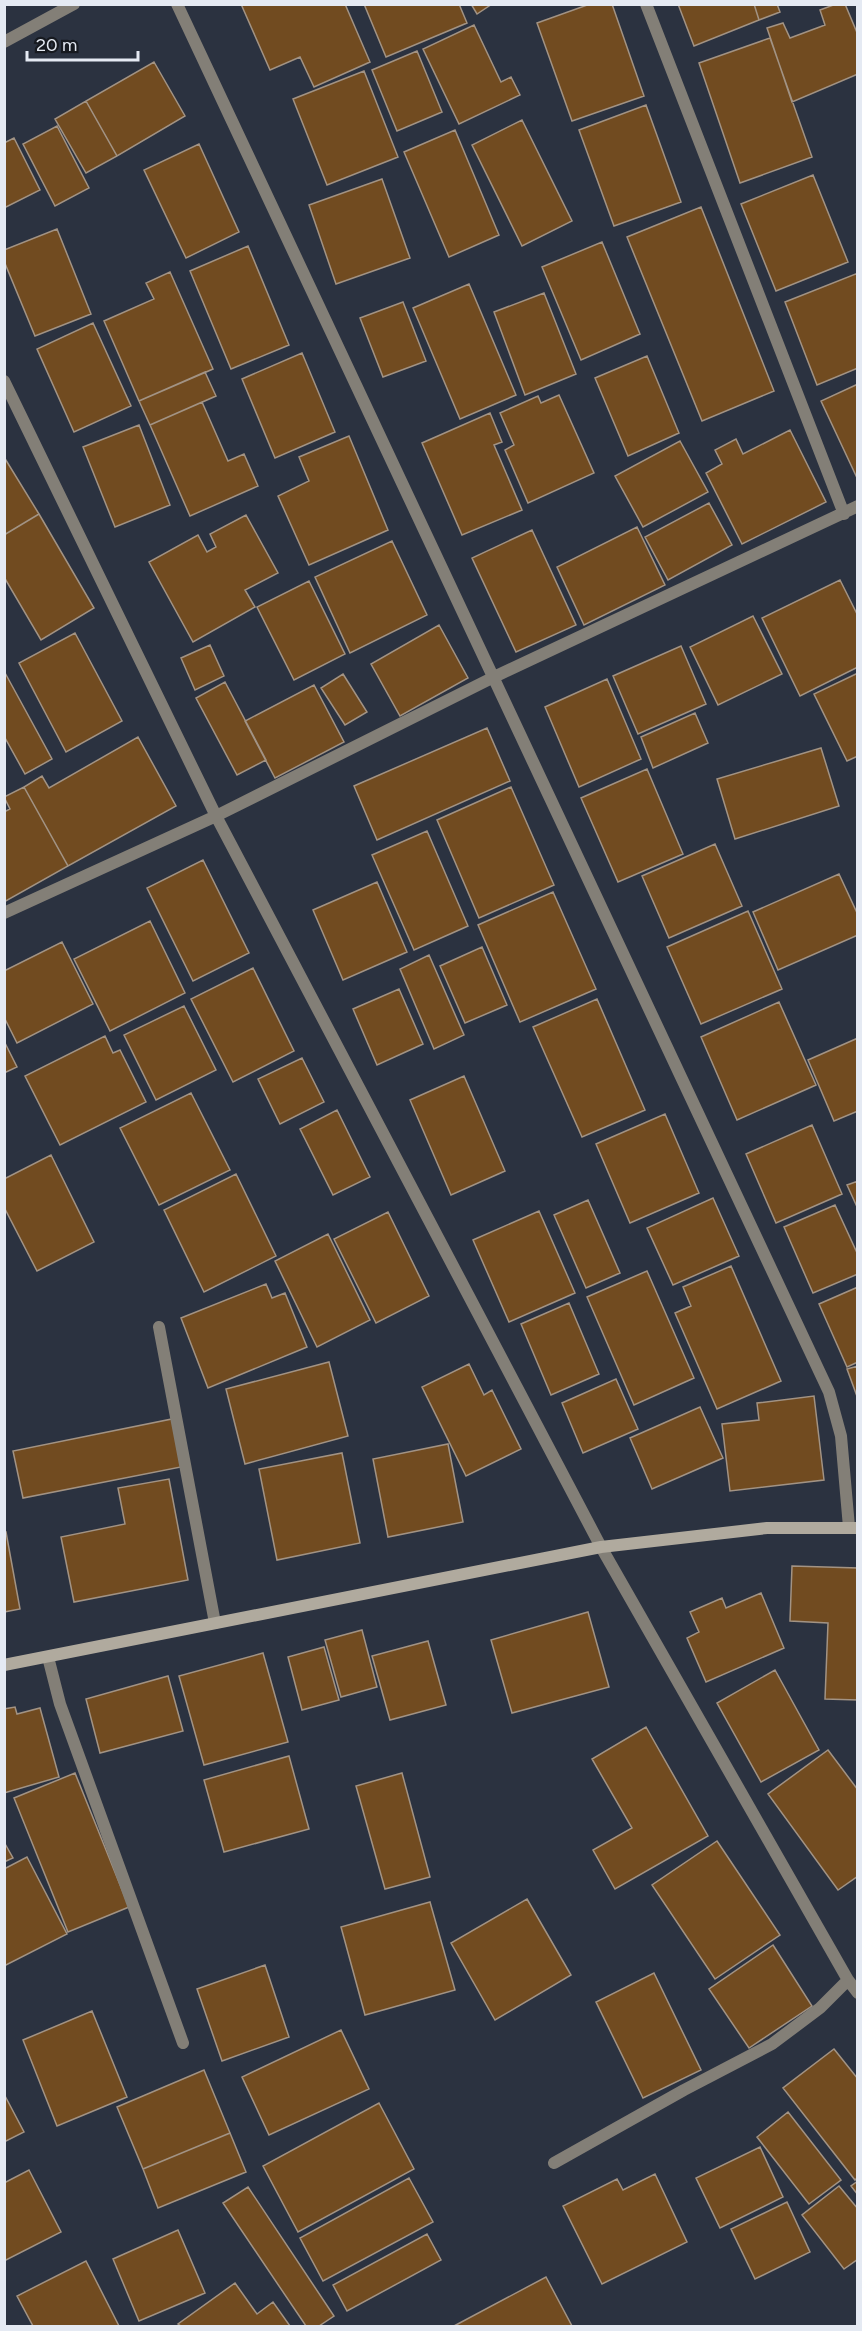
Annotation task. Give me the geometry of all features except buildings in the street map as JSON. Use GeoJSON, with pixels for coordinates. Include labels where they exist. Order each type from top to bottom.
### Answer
{"type":"FeatureCollection","features":[{"type":"Feature","properties":{"kind":"main road"},"geometry":{"type":"LineString","coordinates":[[4,1665],[601,1547],[767,1528],[854,1528]]}},
{"type":"Feature","properties":{"kind":"street"},"geometry":{"type":"LineString","coordinates":[[4,42],[74,4]]}},
{"type":"Feature","properties":{"kind":"street"},"geometry":{"type":"LineString","coordinates":[[177,4],[828,1392],[841,1436],[854,1528]]}},
{"type":"Feature","properties":{"kind":"street"},"geometry":{"type":"LineString","coordinates":[[646,4],[844,514]]}},
{"type":"Feature","properties":{"kind":"street"},"geometry":{"type":"LineString","coordinates":[[4,381],[216,816],[601,1547],[848,1980],[858,1993]]}},
{"type":"Feature","properties":{"kind":"street"},"geometry":{"type":"LineString","coordinates":[[4,913],[216,816],[494,677],[858,506]]}},
{"type":"Feature","properties":{"kind":"street"},"geometry":{"type":"LineString","coordinates":[[159,1326],[214,1623]]}},
{"type":"Feature","properties":{"kind":"street"},"geometry":{"type":"LineString","coordinates":[[48,1657],[60,1704],[183,2043]]}},
{"type":"Feature","properties":{"kind":"street"},"geometry":{"type":"LineString","coordinates":[[554,2163],[772,2044],[820,2007],[848,1980]]}}]}
